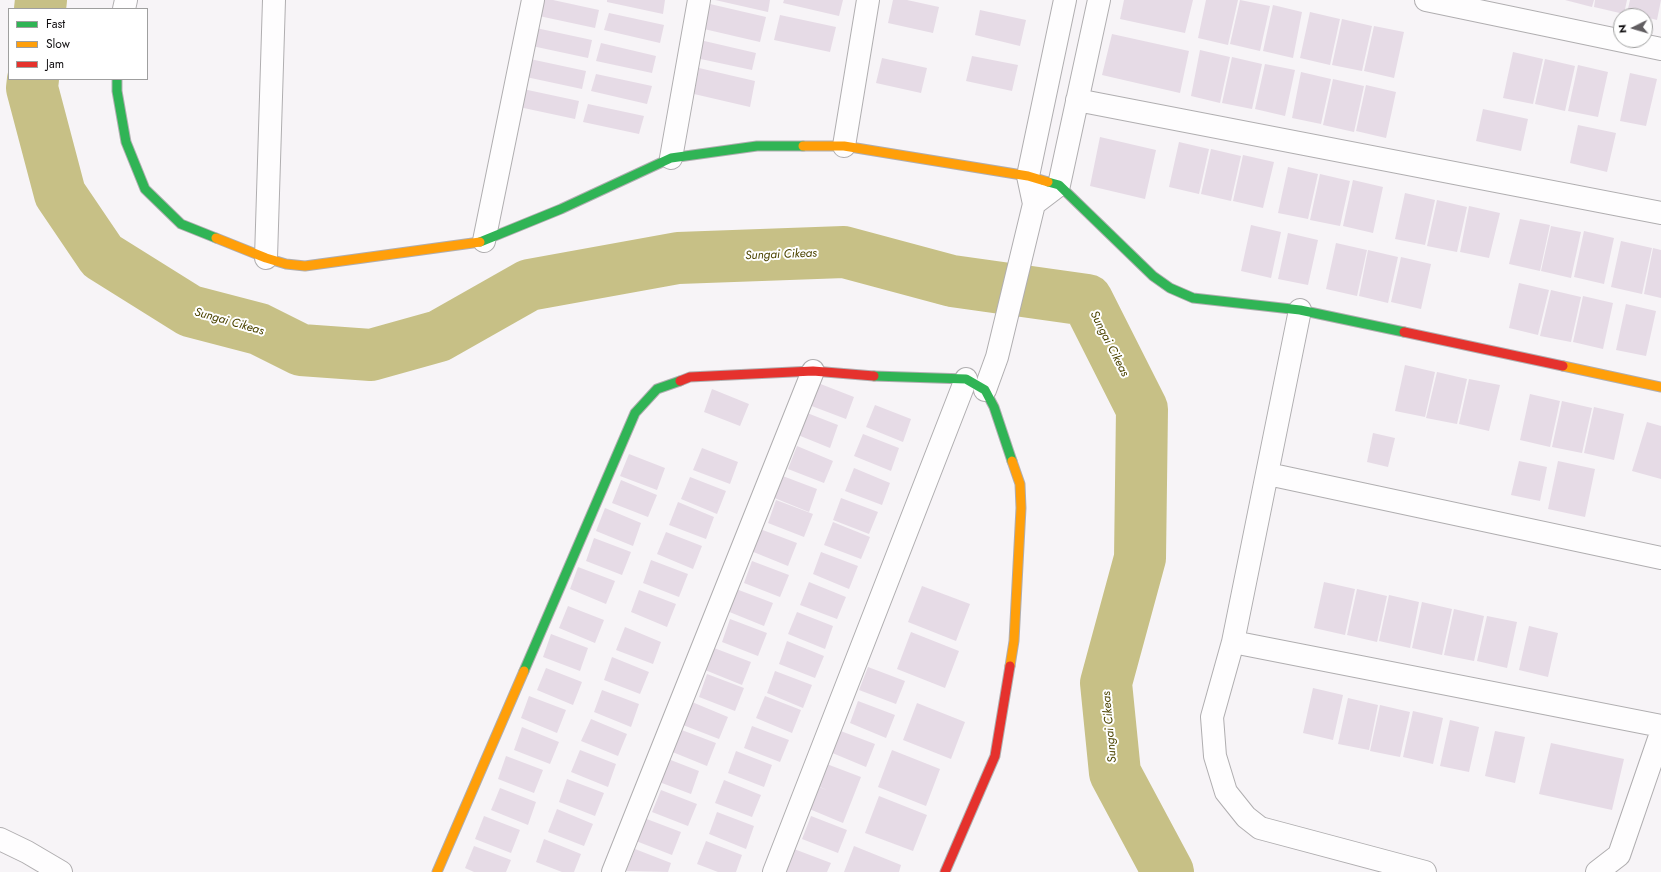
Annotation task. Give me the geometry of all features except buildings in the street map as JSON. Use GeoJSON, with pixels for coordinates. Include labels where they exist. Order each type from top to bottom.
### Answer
{"type":"FeatureCollection","features":[{"type":"Feature","properties":{"kind":"street"},"geometry":{"type":"LineString","coordinates":[[266,258],[274,0]]}},
{"type":"Feature","properties":{"kind":"street"},"geometry":{"type":"LineString","coordinates":[[484,240],[533,0]]}},
{"type":"Feature","properties":{"kind":"street"},"geometry":{"type":"LineString","coordinates":[[671,158],[699,0]]}},
{"type":"Feature","properties":{"kind":"street"},"geometry":{"type":"LineString","coordinates":[[844,146],[868,0]]}},
{"type":"Feature","properties":{"kind":"street"},"geometry":{"type":"LineString","coordinates":[[985,390],[997,357],[1034,204],[1028,176],[1065,0]]}},
{"type":"Feature","properties":{"kind":"street"},"geometry":{"type":"LineString","coordinates":[[1034,204],[1059,185],[1099,0]]}},
{"type":"Feature","properties":{"kind":"street"},"geometry":{"type":"LineString","coordinates":[[1426,0],[1661,49]]}},
{"type":"Feature","properties":{"kind":"street"},"geometry":{"type":"LineString","coordinates":[[117,80],[117,91],[126,142],[144,189],[181,224],[266,258],[286,264],[305,266],[484,240],[561,209],[671,158],[757,146],[844,146],[1028,176],[1059,185],[1153,276],[1170,288],[1193,298],[1300,310],[1661,387]]}},
{"type":"Feature","properties":{"kind":"street"},"geometry":{"type":"LineString","coordinates":[[1077,100],[1661,213]]}},
{"type":"Feature","properties":{"kind":"street"},"geometry":{"type":"LineString","coordinates":[[1300,310],[1234,642],[1212,716],[1215,756],[1226,792],[1246,817],[1260,828],[1425,872]]}},
{"type":"Feature","properties":{"kind":"street"},"geometry":{"type":"LineString","coordinates":[[437,872],[635,413],[657,388],[690,378],[813,372],[851,375],[966,379],[985,390],[994,407],[1020,484],[1021,508],[1014,640],[995,756],[945,872]]}},
{"type":"Feature","properties":{"kind":"street"},"geometry":{"type":"LineString","coordinates":[[613,872],[813,372]]}},
{"type":"Feature","properties":{"kind":"street"},"geometry":{"type":"LineString","coordinates":[[774,872],[966,379]]}},
{"type":"Feature","properties":{"kind":"street"},"geometry":{"type":"LineString","coordinates":[[1268,474],[1661,558]]}},
{"type":"Feature","properties":{"kind":"street"},"geometry":{"type":"LineString","coordinates":[[1234,642],[1661,726]]}},
{"type":"Feature","properties":{"kind":"street"},"geometry":{"type":"LineString","coordinates":[[1597,872],[1619,855],[1661,734]]}},
{"type":"Feature","properties":{"kind":"street"},"geometry":{"type":"LineString","coordinates":[[0,839],[27,852],[61,872]]}},
{"type":"Feature","properties":{"kind":"waterway","name":"Sungai Cikeas"},"geometry":{"type":"LineString","coordinates":[[40,8],[41,0]]}},
{"type":"Feature","properties":{"kind":"waterway","name":"Sungai Cikeas"},"geometry":{"type":"LineString","coordinates":[[33,80],[32,88],[60,194],[102,256],[190,311],[259,329],[301,350],[371,355],[439,336],[529,285],[678,258],[844,252],[952,281],[1087,300],[1142,409],[1140,558],[1106,683],[1115,773],[1168,872]]}},
{"type":"Feature","properties":{"kind":"traffic: fast"},"geometry":{"type":"LineString","coordinates":[[117,80],[117,91],[126,142],[145,189],[181,224],[216,238]]}},
{"type":"Feature","properties":{"kind":"traffic: fast"},"geometry":{"type":"LineString","coordinates":[[480,242],[561,209],[671,158],[757,146],[803,146]]}},
{"type":"Feature","properties":{"kind":"traffic: fast"},"geometry":{"type":"LineString","coordinates":[[1048,182],[1059,185],[1153,276],[1170,288],[1193,298],[1300,310],[1404,332]]}},
{"type":"Feature","properties":{"kind":"traffic: fast"},"geometry":{"type":"LineString","coordinates":[[874,376],[966,379],[985,390],[994,407],[1012,461]]}},
{"type":"Feature","properties":{"kind":"traffic: fast"},"geometry":{"type":"LineString","coordinates":[[524,671],[635,413],[657,389],[680,381]]}},
{"type":"Feature","properties":{"kind":"traffic: slow"},"geometry":{"type":"LineString","coordinates":[[803,146],[844,146],[1028,176],[1048,182]]}},
{"type":"Feature","properties":{"kind":"traffic: slow"},"geometry":{"type":"LineString","coordinates":[[216,238],[266,258],[286,264],[305,266],[480,242]]}},
{"type":"Feature","properties":{"kind":"traffic: slow"},"geometry":{"type":"LineString","coordinates":[[1563,366],[1661,387]]}},
{"type":"Feature","properties":{"kind":"traffic: slow"},"geometry":{"type":"LineString","coordinates":[[1010,666],[1014,641],[1021,508],[1020,484],[1012,461]]}},
{"type":"Feature","properties":{"kind":"traffic: slow"},"geometry":{"type":"LineString","coordinates":[[437,872],[524,671]]}},
{"type":"Feature","properties":{"kind":"traffic: jam"},"geometry":{"type":"LineString","coordinates":[[1404,332],[1563,366]]}},
{"type":"Feature","properties":{"kind":"traffic: jam"},"geometry":{"type":"LineString","coordinates":[[680,381],[690,377],[813,371],[874,376]]}},
{"type":"Feature","properties":{"kind":"traffic: jam"},"geometry":{"type":"LineString","coordinates":[[945,872],[995,756],[1010,666]]}}]}
